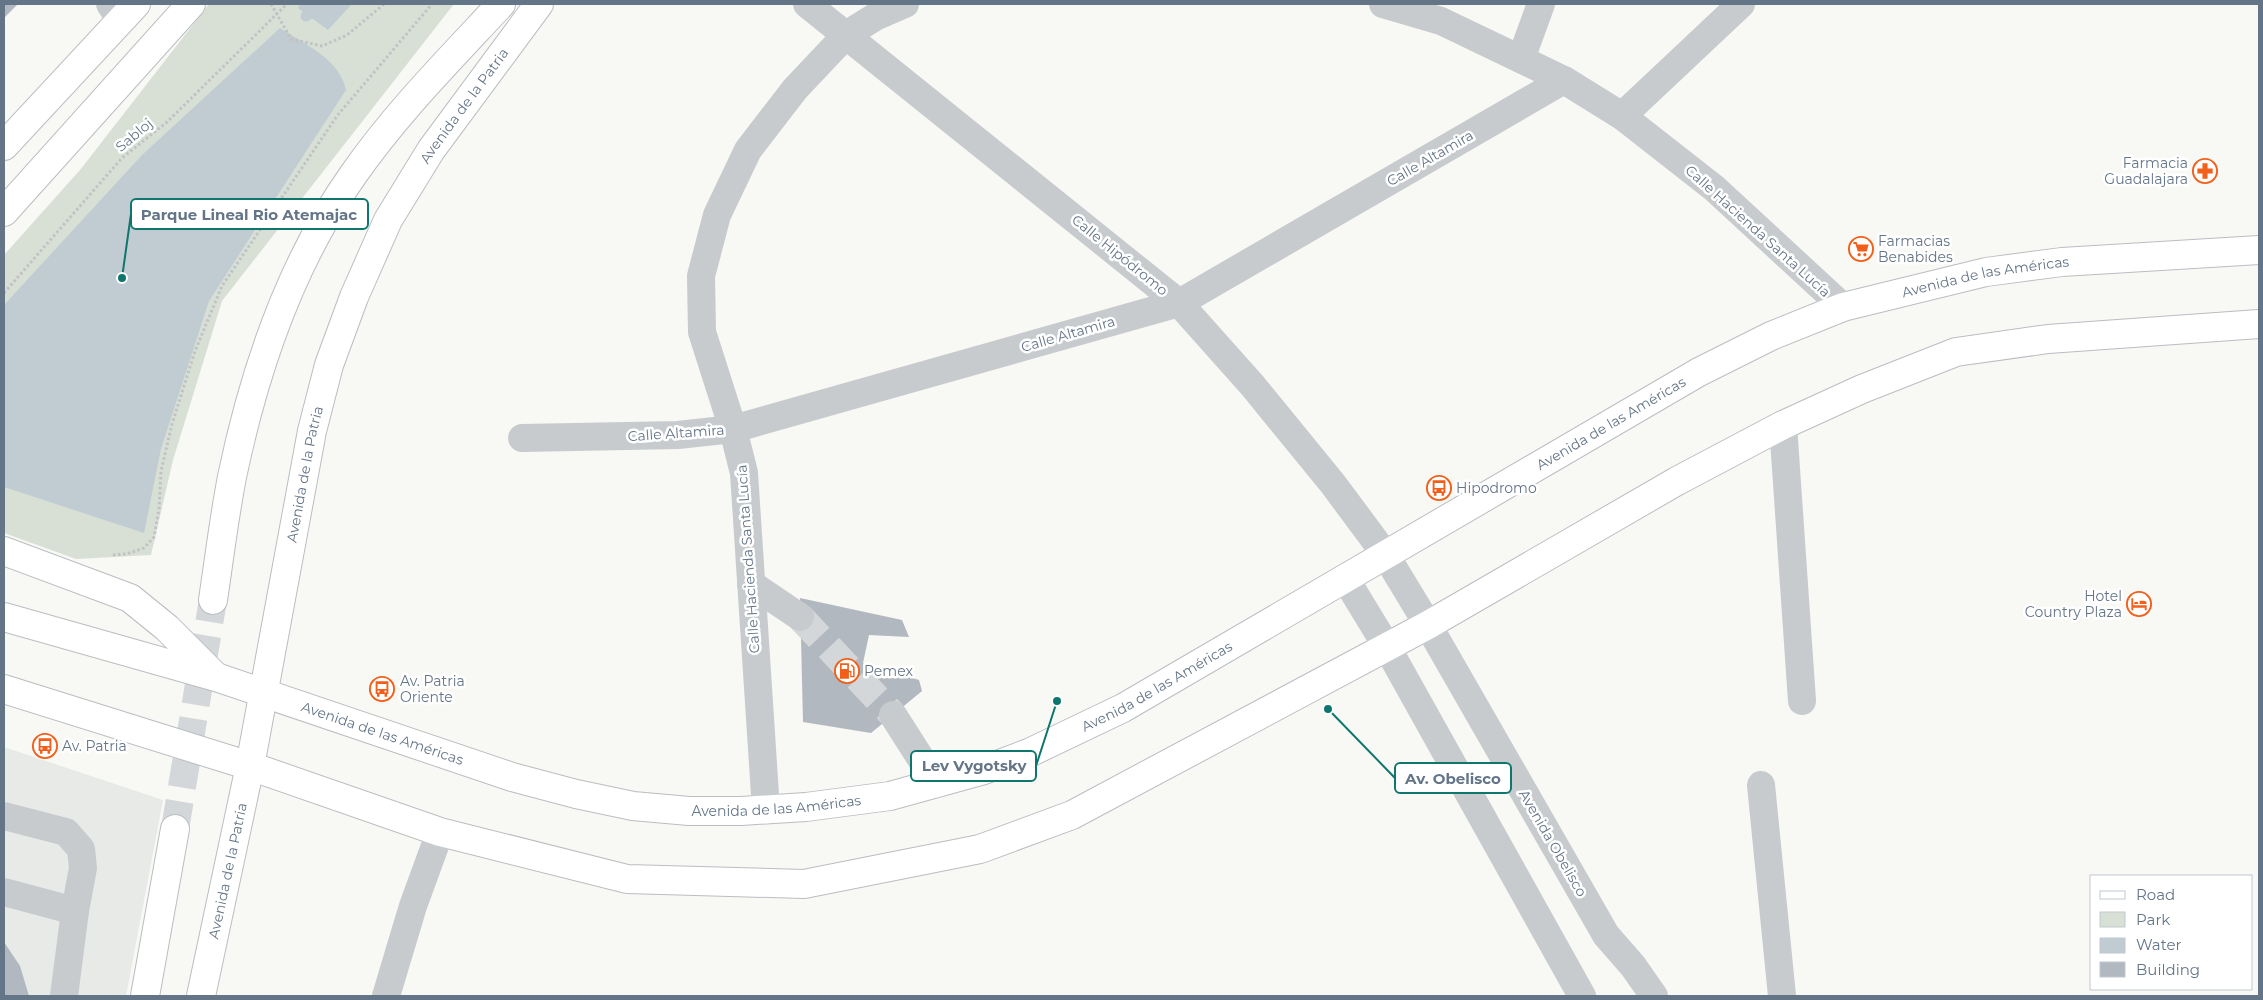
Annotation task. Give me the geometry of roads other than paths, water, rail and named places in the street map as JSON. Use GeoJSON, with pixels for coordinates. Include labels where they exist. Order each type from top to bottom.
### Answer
{"type":"FeatureCollection","features":[{"type":"Feature","properties":{"kind":"main road"},"geometry":{"type":"LineString","coordinates":[[4,212],[191,4]]}},
{"type":"Feature","properties":{"kind":"main road"},"geometry":{"type":"LineString","coordinates":[[213,600],[232,478],[248,412],[276,320],[298,270],[326,219],[363,162],[389,127],[501,4]]}},
{"type":"Feature","properties":{"kind":"main road","name":"Avenida de la Patria"},"geometry":{"type":"LineString","coordinates":[[201,996],[250,766],[312,431],[329,365],[354,297],[388,220],[431,150],[539,4]]}},
{"type":"Feature","properties":{"kind":"main road"},"geometry":{"type":"LineString","coordinates":[[4,146],[122,9]]}},
{"type":"Feature","properties":{"kind":"main road","name":"Avenida de las Américas"},"geometry":{"type":"LineString","coordinates":[[4,617],[216,677],[512,777],[576,794],[633,806],[689,812],[766,810],[845,803],[890,796],[984,770],[1031,752],[1124,708],[1699,372],[1771,336],[1843,307],[1986,272],[2062,262],[2259,250]]}},
{"type":"Feature","properties":{"kind":"main road"},"geometry":{"type":"LineString","coordinates":[[4,689],[250,766],[440,832],[627,879],[804,884],[980,849],[1072,815],[1428,625],[1677,480],[1783,425],[1862,389],[1956,352],[2048,339],[2259,324]]}},
{"type":"Feature","properties":{"kind":"main road"},"geometry":{"type":"LineString","coordinates":[[4,552],[130,598],[166,628],[216,677]]}},
{"type":"Feature","properties":{"kind":"main road"},"geometry":{"type":"LineString","coordinates":[[145,996],[175,828]]}},
{"type":"Feature","properties":{"kind":"street","name":"Calle Hipódromo"},"geometry":{"type":"LineString","coordinates":[[807,4],[1179,303],[1260,393],[1333,484],[1385,554]]}},
{"type":"Feature","properties":{"kind":"street","name":"Calle Hacienda Santa Lucía"},"geometry":{"type":"LineString","coordinates":[[766,810],[744,473],[733,429],[702,332],[701,276],[717,214],[748,150],[795,89],[846,35],[875,17],[905,4]]}},
{"type":"Feature","properties":{"kind":"street","name":"Calle Hacienda Santa Lucía"},"geometry":{"type":"LineString","coordinates":[[1382,4],[1441,20],[1564,80],[1622,116],[1714,188],[1843,307]]}},
{"type":"Feature","properties":{"kind":"street"},"geometry":{"type":"LineString","coordinates":[[1521,59],[1541,4]]}},
{"type":"Feature","properties":{"kind":"street"},"geometry":{"type":"LineString","coordinates":[[1622,116],[1741,4]]}},
{"type":"Feature","properties":{"kind":"street","name":"Calle Altamira"},"geometry":{"type":"LineString","coordinates":[[522,438],[678,435],[733,429],[1179,303],[1564,80]]}},
{"type":"Feature","properties":{"kind":"street"},"geometry":{"type":"LineString","coordinates":[[1783,425],[1802,701]]}},
{"type":"Feature","properties":{"kind":"street","name":"Avenida Obelisco"},"geometry":{"type":"LineString","coordinates":[[1385,554],[1428,625],[1606,935],[1633,966],[1654,996]]}},
{"type":"Feature","properties":{"kind":"street"},"geometry":{"type":"LineString","coordinates":[[1345,578],[1387,647],[1582,996]]}},
{"type":"Feature","properties":{"kind":"street"},"geometry":{"type":"LineString","coordinates":[[751,584],[800,617]]}},
{"type":"Feature","properties":{"kind":"street"},"geometry":{"type":"LineString","coordinates":[[893,715],[937,784]]}},
{"type":"Feature","properties":{"kind":"street"},"geometry":{"type":"LineString","coordinates":[[1761,784],[1782,996]]}},
{"type":"Feature","properties":{"kind":"street"},"geometry":{"type":"LineString","coordinates":[[4,816],[66,832],[81,849],[83,868],[64,996]]}},
{"type":"Feature","properties":{"kind":"street"},"geometry":{"type":"LineString","coordinates":[[386,996],[413,906],[440,832]]}},
{"type":"Feature","properties":{"kind":"street"},"geometry":{"type":"LineString","coordinates":[[4,892],[75,912]]}},
{"type":"Feature","properties":{"kind":"water"},"geometry":{"type":"Polygon","coordinates":[[[300,4],[352,4],[328,30],[298,8],[300,4]]]}},
{"type":"Feature","properties":{"kind":"water"},"geometry":{"type":"Polygon","coordinates":[[[280,28],[310,46],[329,61],[337,69],[346,90],[209,301],[161,449],[144,533],[4,487],[4,305],[142,155],[280,28]]]}},
{"type":"Feature","properties":{"kind":"waterway"},"geometry":{"type":"LineString","coordinates":[[306,16],[324,4]]}},
{"type":"Feature","properties":{"kind":"tunnel"},"geometry":{"type":"LineString","coordinates":[[175,829],[213,600]]}},
{"type":"Feature","properties":{"kind":"tunnel"},"geometry":{"type":"LineString","coordinates":[[800,617],[893,715]]}},
{"type":"Feature","properties":{"kind":"place","name":"Farmacia Guadalajara"},"geometry":{"type":"Point","coordinates":[2205,171]}},
{"type":"Feature","properties":{"kind":"place","name":"Farmacias Benabides"},"geometry":{"type":"Point","coordinates":[1861,249]}},
{"type":"Feature","properties":{"kind":"place","name":"Parque Lineal Rio Atemajac"},"geometry":{"type":"Point","coordinates":[122,278]}},
{"type":"Feature","properties":{"kind":"place","name":"Hipodromo"},"geometry":{"type":"Point","coordinates":[1439,488]}},
{"type":"Feature","properties":{"kind":"place","name":"Hotel Country Plaza"},"geometry":{"type":"Point","coordinates":[2139,604]}},
{"type":"Feature","properties":{"kind":"place","name":"Pemex"},"geometry":{"type":"Point","coordinates":[847,671]}},
{"type":"Feature","properties":{"kind":"place","name":"Av. Patria Oriente"},"geometry":{"type":"Point","coordinates":[382,689]}},
{"type":"Feature","properties":{"kind":"place","name":"Lev Vygotsky"},"geometry":{"type":"Point","coordinates":[1057,701]}},
{"type":"Feature","properties":{"kind":"place","name":"Av. Obelisco"},"geometry":{"type":"Point","coordinates":[1328,709]}},
{"type":"Feature","properties":{"kind":"place","name":"Av. Patria"},"geometry":{"type":"Point","coordinates":[45,746]}}]}
